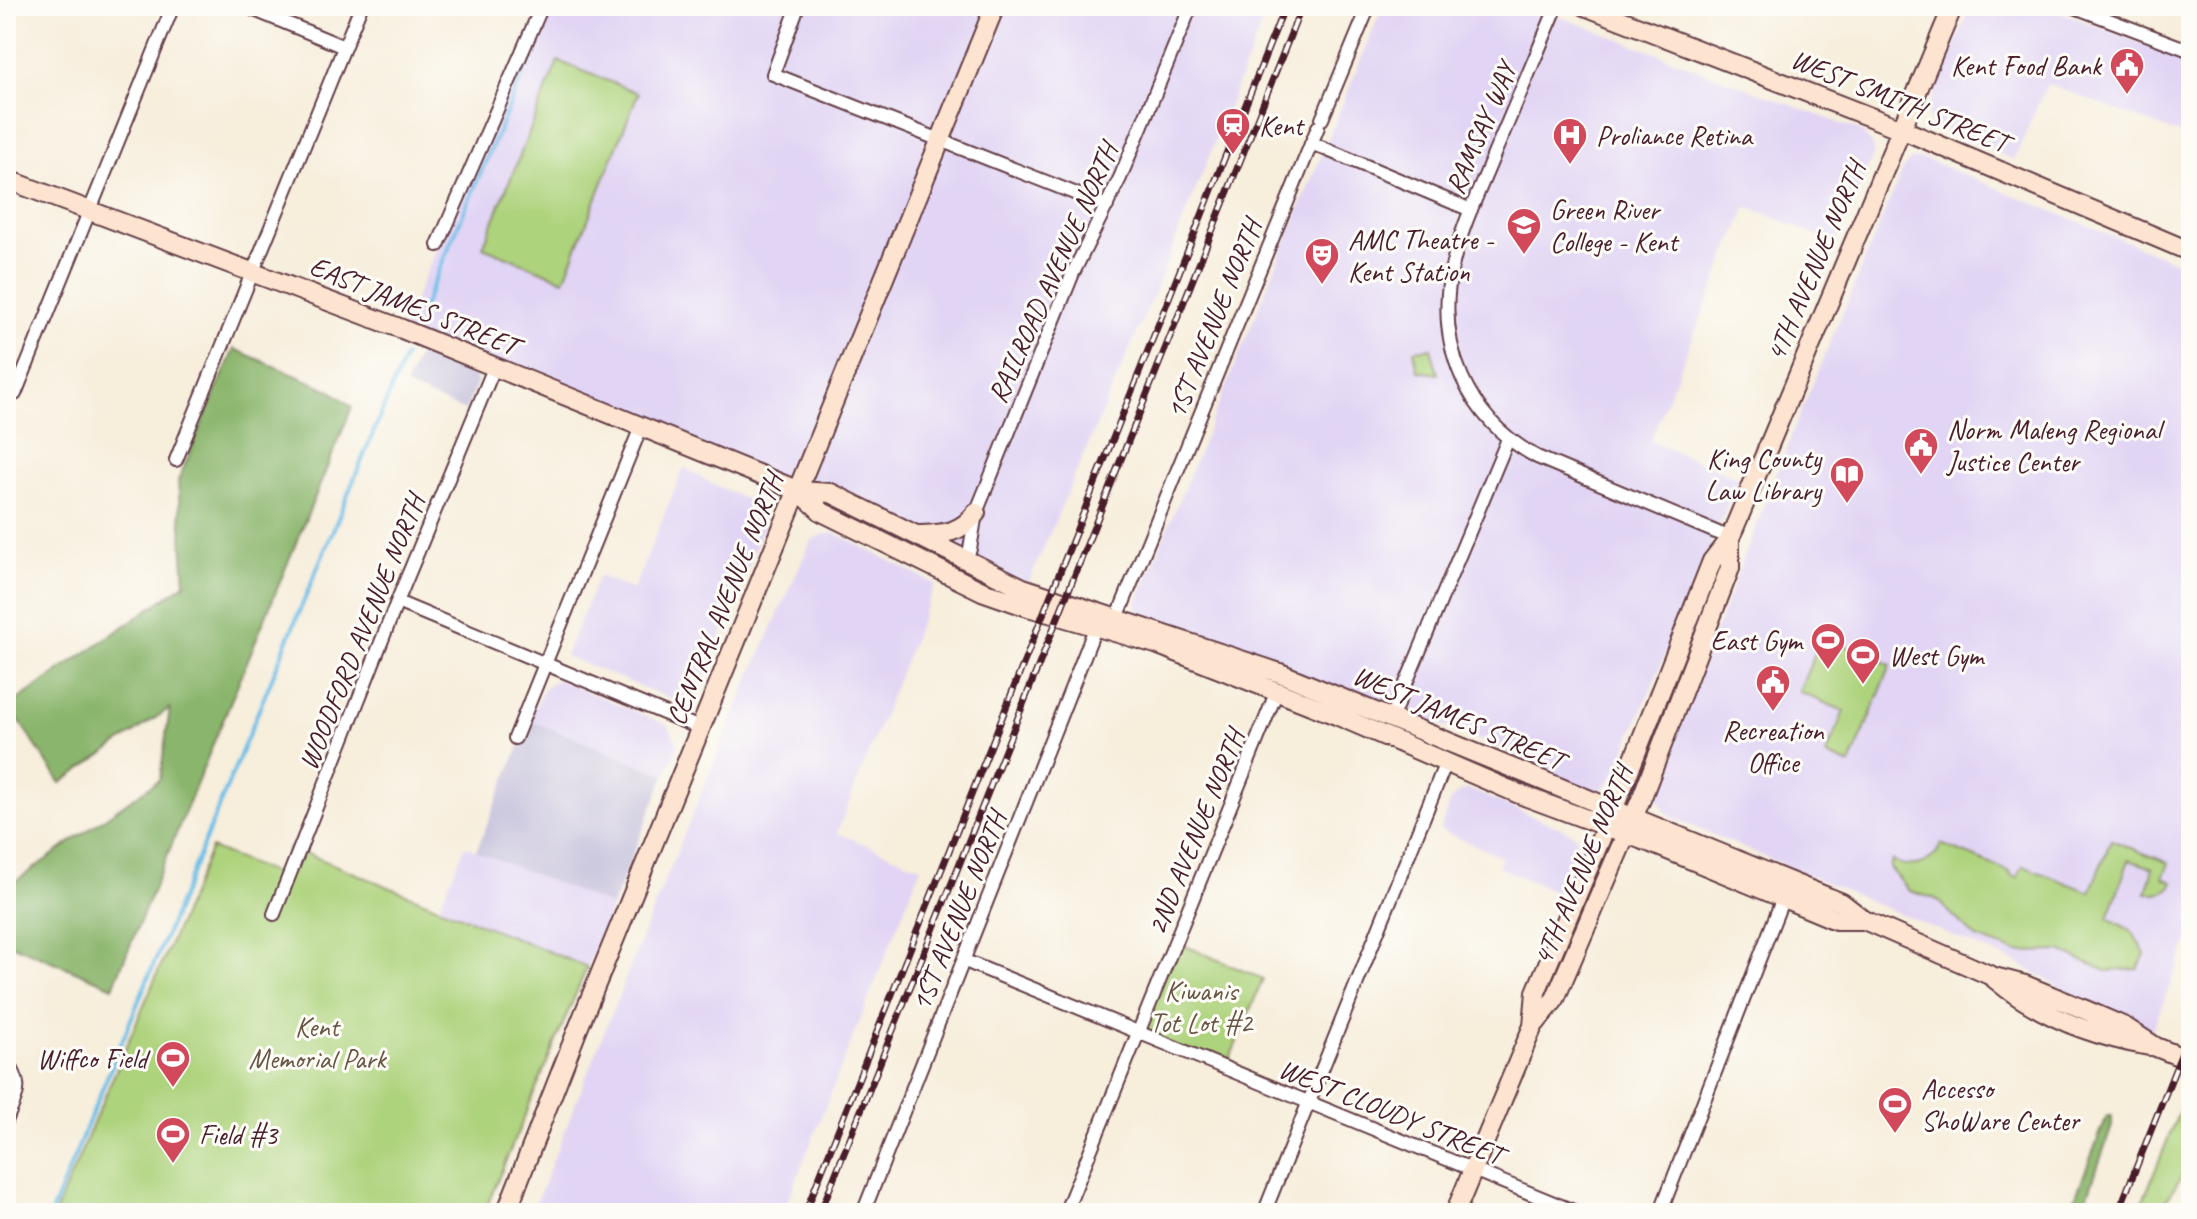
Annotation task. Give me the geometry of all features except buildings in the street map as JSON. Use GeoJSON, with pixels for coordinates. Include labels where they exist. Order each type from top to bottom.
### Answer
{"type":"FeatureCollection","features":[{"type":"Feature","properties":{"kind":"main road","name":"CENTRAL AVENUE NORTH"},"geometry":{"type":"LineString","coordinates":[[506,1213],[577,1031],[995,6]]}},
{"type":"Feature","properties":{"kind":"main road","name":"WEST SMITH STREET"},"geometry":{"type":"LineString","coordinates":[[1585,6],[1901,129],[2191,252]]}},
{"type":"Feature","properties":{"kind":"main road","name":"4TH AVENUE NORTH"},"geometry":{"type":"LineString","coordinates":[[1533,1026],[1536,992],[1712,561],[1730,538],[1953,6]]}},
{"type":"Feature","properties":{"kind":"main road","name":"EAST JAMES STREET"},"geometry":{"type":"LineString","coordinates":[[6,179],[402,329],[799,491],[831,493],[1023,588]]}},
{"type":"Feature","properties":{"kind":"main road","name":"EAST JAMES STREET"},"geometry":{"type":"LineString","coordinates":[[799,491],[822,512],[954,578],[1025,606],[1096,626]]}},
{"type":"Feature","properties":{"kind":"main road"},"geometry":{"type":"LineString","coordinates":[[914,536],[950,533],[967,524],[976,513]]}},
{"type":"Feature","properties":{"kind":"main road","name":"4TH AVENUE NORTH"},"geometry":{"type":"LineString","coordinates":[[1455,1213],[1533,1026],[1555,999],[1629,826],[1730,568],[1730,538]]}},
{"type":"Feature","properties":{"kind":"main road","name":"WEST JAMES STREET"},"geometry":{"type":"LineString","coordinates":[[1023,588],[1273,671],[1391,719],[1608,818],[1842,903],[1864,920],[1994,977],[2034,1008],[2123,1041],[2156,1047],[2191,1061]]}},
{"type":"Feature","properties":{"kind":"main road","name":"WEST JAMES STREET"},"geometry":{"type":"LineString","coordinates":[[1096,626],[1156,644],[1277,691],[1519,794],[1608,818]]}},
{"type":"Feature","properties":{"kind":"main road"},"geometry":{"type":"LineString","coordinates":[[1314,707],[1330,704],[1381,724],[1391,719]]}},
{"type":"Feature","properties":{"kind":"main road","name":"WEST JAMES STREET"},"geometry":{"type":"LineString","coordinates":[[1629,826],[1836,920],[1864,920]]}},
{"type":"Feature","properties":{"kind":"street"},"geometry":{"type":"LineString","coordinates":[[15,394],[92,212],[173,6]]}},
{"type":"Feature","properties":{"kind":"street"},"geometry":{"type":"LineString","coordinates":[[245,6],[344,47]]}},
{"type":"Feature","properties":{"kind":"street"},"geometry":{"type":"LineString","coordinates":[[176,460],[361,6]]}},
{"type":"Feature","properties":{"kind":"street"},"geometry":{"type":"LineString","coordinates":[[438,245],[542,6]]}},
{"type":"Feature","properties":{"kind":"street"},"geometry":{"type":"LineString","coordinates":[[798,6],[773,74],[1107,206]]}},
{"type":"Feature","properties":{"kind":"street","name":"RAILROAD AVENUE NORTH"},"geometry":{"type":"LineString","coordinates":[[964,561],[970,549],[976,513],[1073,273],[1107,206],[1191,6]]}},
{"type":"Feature","properties":{"kind":"street","name":"1ST AVENUE NORTH"},"geometry":{"type":"LineString","coordinates":[[1117,618],[1369,6]]}},
{"type":"Feature","properties":{"kind":"street","name":"RAMSAY WAY"},"geometry":{"type":"LineString","coordinates":[[1557,6],[1471,210],[1452,266],[1447,298],[1448,331],[1458,369],[1475,404],[1508,439],[1537,457],[1730,538]]}},
{"type":"Feature","properties":{"kind":"street"},"geometry":{"type":"LineString","coordinates":[[2072,6],[2191,51]]}},
{"type":"Feature","properties":{"kind":"street"},"geometry":{"type":"LineString","coordinates":[[1311,143],[1471,210]]}},
{"type":"Feature","properties":{"kind":"street","name":"WOODFORD AVENUE NORTH"},"geometry":{"type":"LineString","coordinates":[[274,914],[397,602],[494,368]]}},
{"type":"Feature","properties":{"kind":"street"},"geometry":{"type":"LineString","coordinates":[[515,738],[641,427]]}},
{"type":"Feature","properties":{"kind":"street"},"geometry":{"type":"LineString","coordinates":[[1391,719],[1508,439]]}},
{"type":"Feature","properties":{"kind":"street"},"geometry":{"type":"LineString","coordinates":[[397,602],[702,729]]}},
{"type":"Feature","properties":{"kind":"street","name":"1ST AVENUE NORTH"},"geometry":{"type":"LineString","coordinates":[[863,1213],[1096,626]]}},
{"type":"Feature","properties":{"kind":"street","name":"2ND AVENUE NORTH"},"geometry":{"type":"LineString","coordinates":[[1065,1213],[1277,691]]}},
{"type":"Feature","properties":{"kind":"street"},"geometry":{"type":"LineString","coordinates":[[1264,1213],[1446,762]]}},
{"type":"Feature","properties":{"kind":"street"},"geometry":{"type":"LineString","coordinates":[[1660,1213],[1783,898]]}},
{"type":"Feature","properties":{"kind":"street","name":"WEST CLOUDY STREET"},"geometry":{"type":"LineString","coordinates":[[965,961],[1578,1213]]}},
{"type":"Feature","properties":{"kind":"street"},"geometry":{"type":"LineString","coordinates":[[6,1059],[18,1078],[17,1092],[6,1121]]}},
{"type":"Feature","properties":{"kind":"shaded area"},"geometry":{"type":"Polygon","coordinates":[[[542,6],[1269,6],[1160,279],[1024,593],[799,491],[402,329],[542,6]]]}},
{"type":"Feature","properties":{"kind":"shaded area"},"geometry":{"type":"Polygon","coordinates":[[[1383,6],[1532,6],[1862,132],[1873,146],[1874,153],[1836,244],[1747,206],[1650,441],[1739,478],[1615,774],[1605,787],[1597,791],[1575,787],[1534,762],[1380,700],[1373,703],[1143,619],[1136,610],[1383,6]]]}},
{"type":"Feature","properties":{"kind":"shaded area"},"geometry":{"type":"Polygon","coordinates":[[[1971,6],[2044,6],[2191,62],[2191,107],[2180,134],[2047,84],[2014,160],[1936,126],[1929,118],[1928,108],[1971,6]]]}},
{"type":"Feature","properties":{"kind":"shaded area"},"geometry":{"type":"Polygon","coordinates":[[[1923,158],[2191,268],[2191,932],[2152,1031],[2065,990],[2017,963],[1675,819],[1665,811],[1658,799],[1656,784],[1795,426],[1903,169],[1910,160],[1923,158]]]}},
{"type":"Feature","properties":{"kind":"shaded area"},"geometry":{"type":"Polygon","coordinates":[[[422,346],[468,364],[475,374],[477,383],[465,411],[405,386],[422,346]]]}},
{"type":"Feature","properties":{"kind":"shaded area"},"geometry":{"type":"Polygon","coordinates":[[[684,467],[714,485],[759,505],[764,525],[700,692],[691,702],[684,704],[565,656],[599,576],[633,590],[684,467]]]}},
{"type":"Feature","properties":{"kind":"shaded area"},"geometry":{"type":"Polygon","coordinates":[[[835,533],[935,584],[837,833],[921,867],[783,1213],[532,1213],[743,693],[811,541],[823,534],[835,533]]]}},
{"type":"Feature","properties":{"kind":"shaded area"},"geometry":{"type":"Polygon","coordinates":[[[558,680],[668,725],[678,745],[665,775],[530,720],[542,692],[558,680]]]}},
{"type":"Feature","properties":{"kind":"shaded area"},"geometry":{"type":"Polygon","coordinates":[[[530,720],[665,775],[612,906],[476,851],[530,720]]]}},
{"type":"Feature","properties":{"kind":"shaded area"},"geometry":{"type":"Polygon","coordinates":[[[1468,789],[1572,833],[1581,842],[1584,853],[1566,896],[1498,867],[1502,857],[1440,830],[1450,801],[1468,789]]]}},
{"type":"Feature","properties":{"kind":"shaded area"},"geometry":{"type":"Polygon","coordinates":[[[465,846],[612,906],[587,967],[439,907],[465,846]]]}},
{"type":"Feature","properties":{"kind":"green space"},"geometry":{"type":"Polygon","coordinates":[[[558,61],[638,93],[564,280],[483,247],[558,61]]]}},
{"type":"Feature","properties":{"kind":"green space"},"geometry":{"type":"Polygon","coordinates":[[[1431,348],[1438,374],[1418,371],[1414,350],[1431,348]]]}},
{"type":"Feature","properties":{"kind":"green space"},"geometry":{"type":"Polygon","coordinates":[[[234,349],[330,390],[352,407],[113,987],[6,942],[6,888],[160,779],[170,708],[61,783],[9,706],[185,584],[178,481],[234,349]]]}},
{"type":"Feature","properties":{"kind":"green space"},"geometry":{"type":"Polygon","coordinates":[[[1822,636],[1891,665],[1850,765],[1826,755],[1844,711],[1799,692],[1822,636]]]}},
{"type":"Feature","properties":{"kind":"green space"},"geometry":{"type":"Polygon","coordinates":[[[2111,840],[2169,863],[2163,878],[2173,882],[2165,891],[2146,893],[2153,868],[2129,860],[2108,918],[2132,931],[2145,954],[2138,969],[2106,971],[2061,951],[2017,952],[1976,938],[1936,899],[1909,891],[1890,868],[1892,860],[1906,865],[1927,861],[1941,844],[2011,872],[2010,875],[2017,878],[2023,866],[2090,892],[2111,840]]]}},
{"type":"Feature","properties":{"kind":"green space","name":"Kent Memorial Park"},"geometry":{"type":"Polygon","coordinates":[[[290,847],[587,967],[484,1213],[55,1213],[211,848],[278,875],[290,847]]]}},
{"type":"Feature","properties":{"kind":"green space","name":"Kiwanis Tot Lot #2"},"geometry":{"type":"Polygon","coordinates":[[[1176,942],[1263,979],[1226,1068],[1139,1032],[1176,942]]]}},
{"type":"Feature","properties":{"kind":"green space"},"geometry":{"type":"Polygon","coordinates":[[[2187,1092],[2191,1094],[2191,1161],[2162,1207],[2151,1213],[2138,1213],[2187,1092]]]}},
{"type":"Feature","properties":{"kind":"green space"},"geometry":{"type":"Polygon","coordinates":[[[2107,1116],[2112,1116],[2112,1126],[2084,1206],[2081,1213],[2069,1213],[2107,1116]]]}},
{"type":"Feature","properties":{"kind":"waterway"},"geometry":{"type":"LineString","coordinates":[[422,310],[552,6]]}},
{"type":"Feature","properties":{"kind":"waterway"},"geometry":{"type":"LineString","coordinates":[[51,1213],[405,356]]}},
{"type":"Feature","properties":{"kind":"railway"},"geometry":{"type":"LineString","coordinates":[[805,1213],[1285,6]]}},
{"type":"Feature","properties":{"kind":"railway"},"geometry":{"type":"LineString","coordinates":[[820,1213],[1302,6]]}},
{"type":"Feature","properties":{"kind":"railway"},"geometry":{"type":"LineString","coordinates":[[2118,1213],[2191,1030]]}},
{"type":"Feature","properties":{"kind":"place","name":"Kent Food Bank"},"geometry":{"type":"Point","coordinates":[2127,96]}},
{"type":"Feature","properties":{"kind":"place","name":"Kent"},"geometry":{"type":"Point","coordinates":[1233,156]}},
{"type":"Feature","properties":{"kind":"place","name":"Proliance Retina"},"geometry":{"type":"Point","coordinates":[1570,166]}},
{"type":"Feature","properties":{"kind":"place","name":"Green River College - Kent"},"geometry":{"type":"Point","coordinates":[1524,256]}},
{"type":"Feature","properties":{"kind":"place","name":"AMC Theatre - Kent Station"},"geometry":{"type":"Point","coordinates":[1322,286]}},
{"type":"Feature","properties":{"kind":"place","name":"Norm Maleng Regional Justice Center"},"geometry":{"type":"Point","coordinates":[1921,476]}},
{"type":"Feature","properties":{"kind":"place","name":"King County Law Library"},"geometry":{"type":"Point","coordinates":[1847,505]}},
{"type":"Feature","properties":{"kind":"place","name":"East Gym"},"geometry":{"type":"Point","coordinates":[1828,671]}},
{"type":"Feature","properties":{"kind":"place","name":"West Gym"},"geometry":{"type":"Point","coordinates":[1863,686]}},
{"type":"Feature","properties":{"kind":"place","name":"Recreation Office"},"geometry":{"type":"Point","coordinates":[1773,713]}},
{"type":"Feature","properties":{"kind":"place","name":"Wiffco Field"},"geometry":{"type":"Point","coordinates":[173,1089]}},
{"type":"Feature","properties":{"kind":"place","name":"Accesso ShoWare Center"},"geometry":{"type":"Point","coordinates":[1895,1135]}},
{"type":"Feature","properties":{"kind":"place","name":"Field #3"},"geometry":{"type":"Point","coordinates":[173,1165]}}]}
